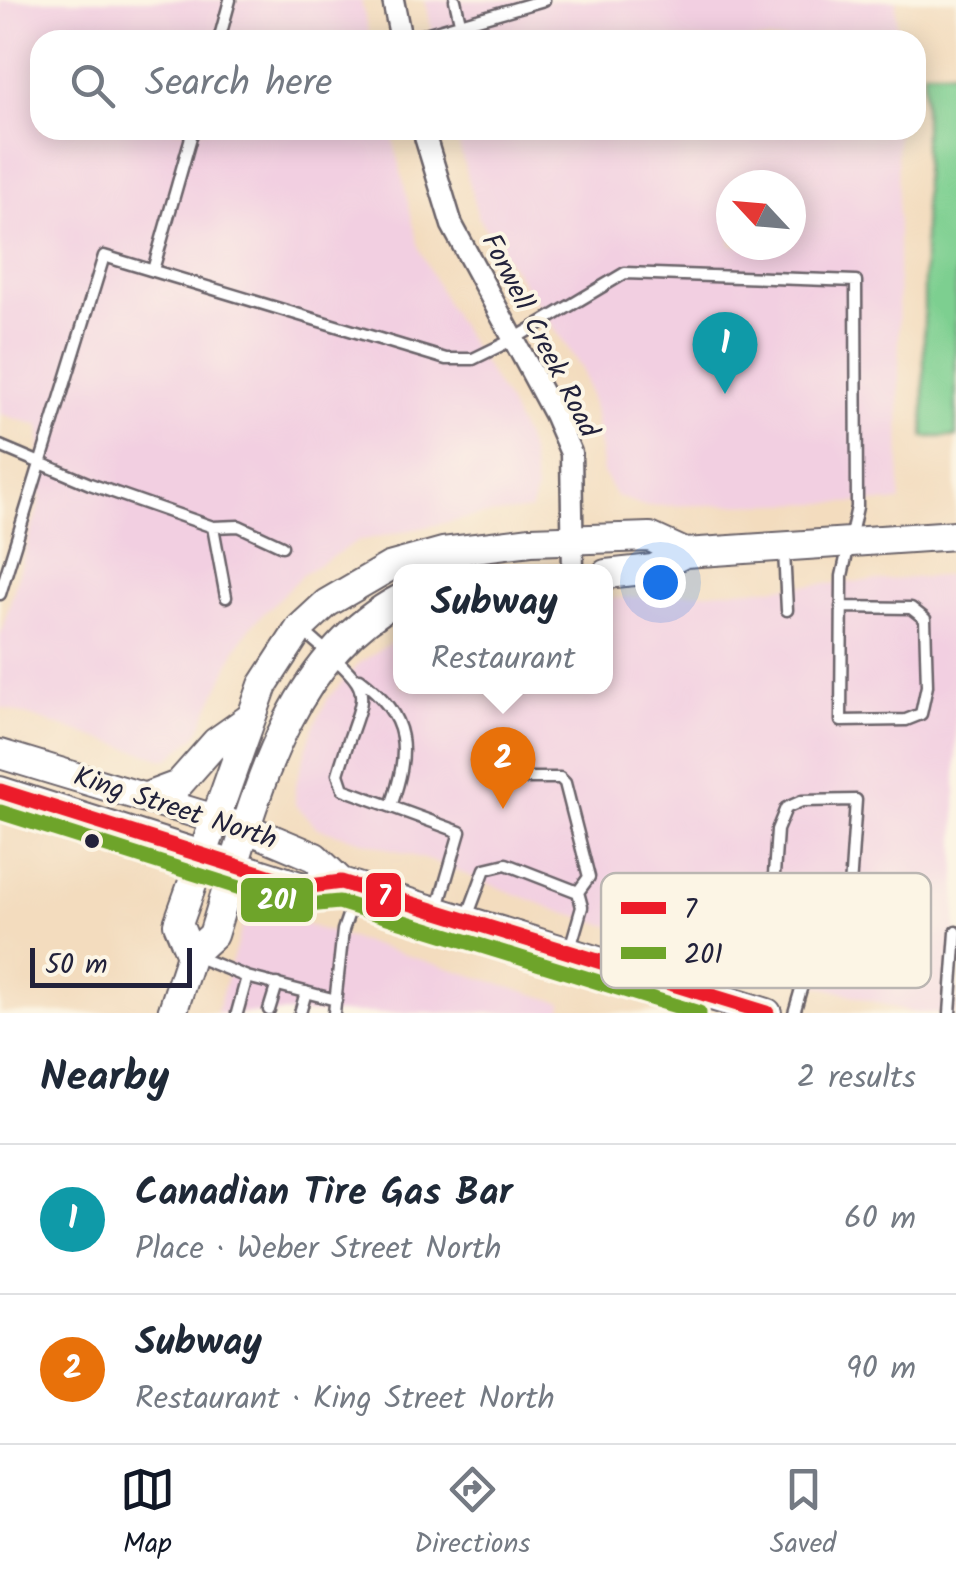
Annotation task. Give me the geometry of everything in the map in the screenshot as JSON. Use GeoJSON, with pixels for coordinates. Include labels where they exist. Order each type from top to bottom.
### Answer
{"type":"FeatureCollection","features":[{"type":"Feature","properties":{"kind":"main road"},"geometry":{"type":"LineString","coordinates":[[613,573],[653,569],[685,553],[956,535]]}},
{"type":"Feature","properties":{"kind":"main road"},"geometry":{"type":"LineString","coordinates":[[400,564],[419,556],[574,540],[650,537],[685,553]]}},
{"type":"Feature","properties":{"kind":"main road"},"geometry":{"type":"LineString","coordinates":[[191,955],[178,924],[250,718],[271,670],[300,628],[355,583],[393,567]]}},
{"type":"Feature","properties":{"kind":"main road"},"geometry":{"type":"LineString","coordinates":[[172,1013],[191,955],[213,935],[248,829],[298,700],[330,653],[361,621],[393,602]]}},
{"type":"Feature","properties":{"kind":"main road"},"geometry":{"type":"LineString","coordinates":[[146,797],[178,784],[216,742],[250,718]]}},
{"type":"Feature","properties":{"kind":"main road","name":"King Street North"},"geometry":{"type":"LineString","coordinates":[[0,754],[248,829],[315,857],[349,885]]}},
{"type":"Feature","properties":{"kind":"main road","name":"King Street North"},"geometry":{"type":"LineString","coordinates":[[0,791],[304,887],[349,885],[601,963]]}},
{"type":"Feature","properties":{"kind":"main road","name":"King Street North"},"geometry":{"type":"LineString","coordinates":[[684,988],[766,1013]]}},
{"type":"Feature","properties":{"kind":"street"},"geometry":{"type":"LineString","coordinates":[[394,0],[401,30]]}},
{"type":"Feature","properties":{"kind":"street","name":"Forwell Creek Road"},"geometry":{"type":"LineString","coordinates":[[427,140],[452,225],[571,453],[573,564]]}},
{"type":"Feature","properties":{"kind":"lane"},"geometry":{"type":"LineString","coordinates":[[222,30],[230,0]]}},
{"type":"Feature","properties":{"kind":"lane"},"geometry":{"type":"LineString","coordinates":[[455,0],[460,22]]}},
{"type":"Feature","properties":{"kind":"lane"},"geometry":{"type":"LineString","coordinates":[[435,30],[544,0]]}},
{"type":"Feature","properties":{"kind":"lane"},"geometry":{"type":"LineString","coordinates":[[154,270],[190,140]]}},
{"type":"Feature","properties":{"kind":"lane"},"geometry":{"type":"LineString","coordinates":[[0,594],[104,256],[446,360],[473,359],[514,340],[625,273],[856,280],[858,507],[849,540],[841,606],[841,720],[914,718],[921,714],[928,686],[925,620],[920,613],[911,608],[841,606]]}},
{"type":"Feature","properties":{"kind":"lane"},"geometry":{"type":"LineString","coordinates":[[0,446],[90,484],[213,527],[239,526],[282,546]]}},
{"type":"Feature","properties":{"kind":"lane"},"geometry":{"type":"LineString","coordinates":[[213,527],[226,597]]}},
{"type":"Feature","properties":{"kind":"lane"},"geometry":{"type":"LineString","coordinates":[[784,544],[788,610]]}},
{"type":"Feature","properties":{"kind":"lane"},"geometry":{"type":"LineString","coordinates":[[300,628],[384,702],[404,742],[404,768],[391,806]]}},
{"type":"Feature","properties":{"kind":"lane"},"geometry":{"type":"LineString","coordinates":[[355,676],[363,692],[362,705],[338,782],[343,789],[460,832],[436,912]]}},
{"type":"Feature","properties":{"kind":"lane"},"geometry":{"type":"LineString","coordinates":[[523,778],[560,778],[565,783],[589,877],[578,892]]}},
{"type":"Feature","properties":{"kind":"lane"},"geometry":{"type":"LineString","coordinates":[[774,873],[777,830],[786,808],[802,802],[856,800],[851,873]]}},
{"type":"Feature","properties":{"kind":"lane"},"geometry":{"type":"LineString","coordinates":[[466,921],[482,874],[494,863],[578,892]]}},
{"type":"Feature","properties":{"kind":"lane"},"geometry":{"type":"LineString","coordinates":[[334,1013],[349,885]]}},
{"type":"Feature","properties":{"kind":"lane"},"geometry":{"type":"LineString","coordinates":[[568,953],[582,907],[578,892]]}},
{"type":"Feature","properties":{"kind":"lane"},"geometry":{"type":"LineString","coordinates":[[950,1013],[956,932]]}},
{"type":"Feature","properties":{"kind":"lane"},"geometry":{"type":"LineString","coordinates":[[191,955],[247,976],[336,1000]]}},
{"type":"Feature","properties":{"kind":"lane"},"geometry":{"type":"LineString","coordinates":[[236,1013],[247,976]]}},
{"type":"Feature","properties":{"kind":"lane"},"geometry":{"type":"LineString","coordinates":[[269,1010],[277,984]]}},
{"type":"Feature","properties":{"kind":"lane"},"geometry":{"type":"LineString","coordinates":[[794,1013],[802,988]]}},
{"type":"Feature","properties":{"kind":"lane"},"geometry":{"type":"LineString","coordinates":[[300,1013],[306,992]]}},
{"type":"Feature","properties":{"kind":"shaded area"},"geometry":{"type":"Polygon","coordinates":[[[0,0],[361,0],[368,30],[30,30],[30,140],[393,140],[419,248],[447,305],[509,405],[529,448],[536,490],[531,510],[478,516],[358,541],[303,574],[252,625],[236,649],[197,735],[167,760],[0,707],[0,636],[40,502],[40,426],[0,414],[0,0]]]}},
{"type":"Feature","properties":{"kind":"shaded area"},"geometry":{"type":"Polygon","coordinates":[[[425,0],[896,0],[897,30],[432,30],[425,0]]]}},
{"type":"Feature","properties":{"kind":"shaded area"},"geometry":{"type":"Polygon","coordinates":[[[458,140],[897,140],[900,502],[644,506],[616,496],[603,473],[594,408],[582,369],[478,217],[458,140]]]}},
{"type":"Feature","properties":{"kind":"shaded area"},"geometry":{"type":"Polygon","coordinates":[[[956,575],[956,1013],[914,1013],[826,988],[931,988],[931,873],[601,873],[601,924],[431,861],[318,828],[295,805],[295,787],[313,728],[328,698],[360,663],[393,641],[393,694],[613,694],[613,599],[956,575]]]}},
{"type":"Feature","properties":{"kind":"shaded area"},"geometry":{"type":"Polygon","coordinates":[[[260,911],[563,1003],[561,1013],[216,1013],[244,922],[260,911]]]}},
{"type":"Feature","properties":{"kind":"green space"},"geometry":{"type":"Polygon","coordinates":[[[926,71],[956,71],[956,437],[924,437],[926,71]]]}},
{"type":"Feature","properties":{"kind":"transit line","name":"7"},"geometry":{"type":"LineString","coordinates":[[0,791],[303,887],[341,882],[601,962]]}},
{"type":"Feature","properties":{"kind":"transit line","name":"201"},"geometry":{"type":"LineString","coordinates":[[0,812],[297,906],[339,902],[601,983]]}},
{"type":"Feature","properties":{"kind":"transit line","name":"201"},"geometry":{"type":"LineString","coordinates":[[618,988],[699,1013]]}},
{"type":"Feature","properties":{"kind":"transit line","name":"7"},"geometry":{"type":"LineString","coordinates":[[686,988],[767,1013]]}},
{"type":"Feature","properties":{"kind":"place","name":"Canadian Tire Gas Bar"},"geometry":{"type":"Point","coordinates":[725,394]}},
{"type":"Feature","properties":{"kind":"place","name":"Subway"},"geometry":{"type":"Point","coordinates":[503,809]}}]}
